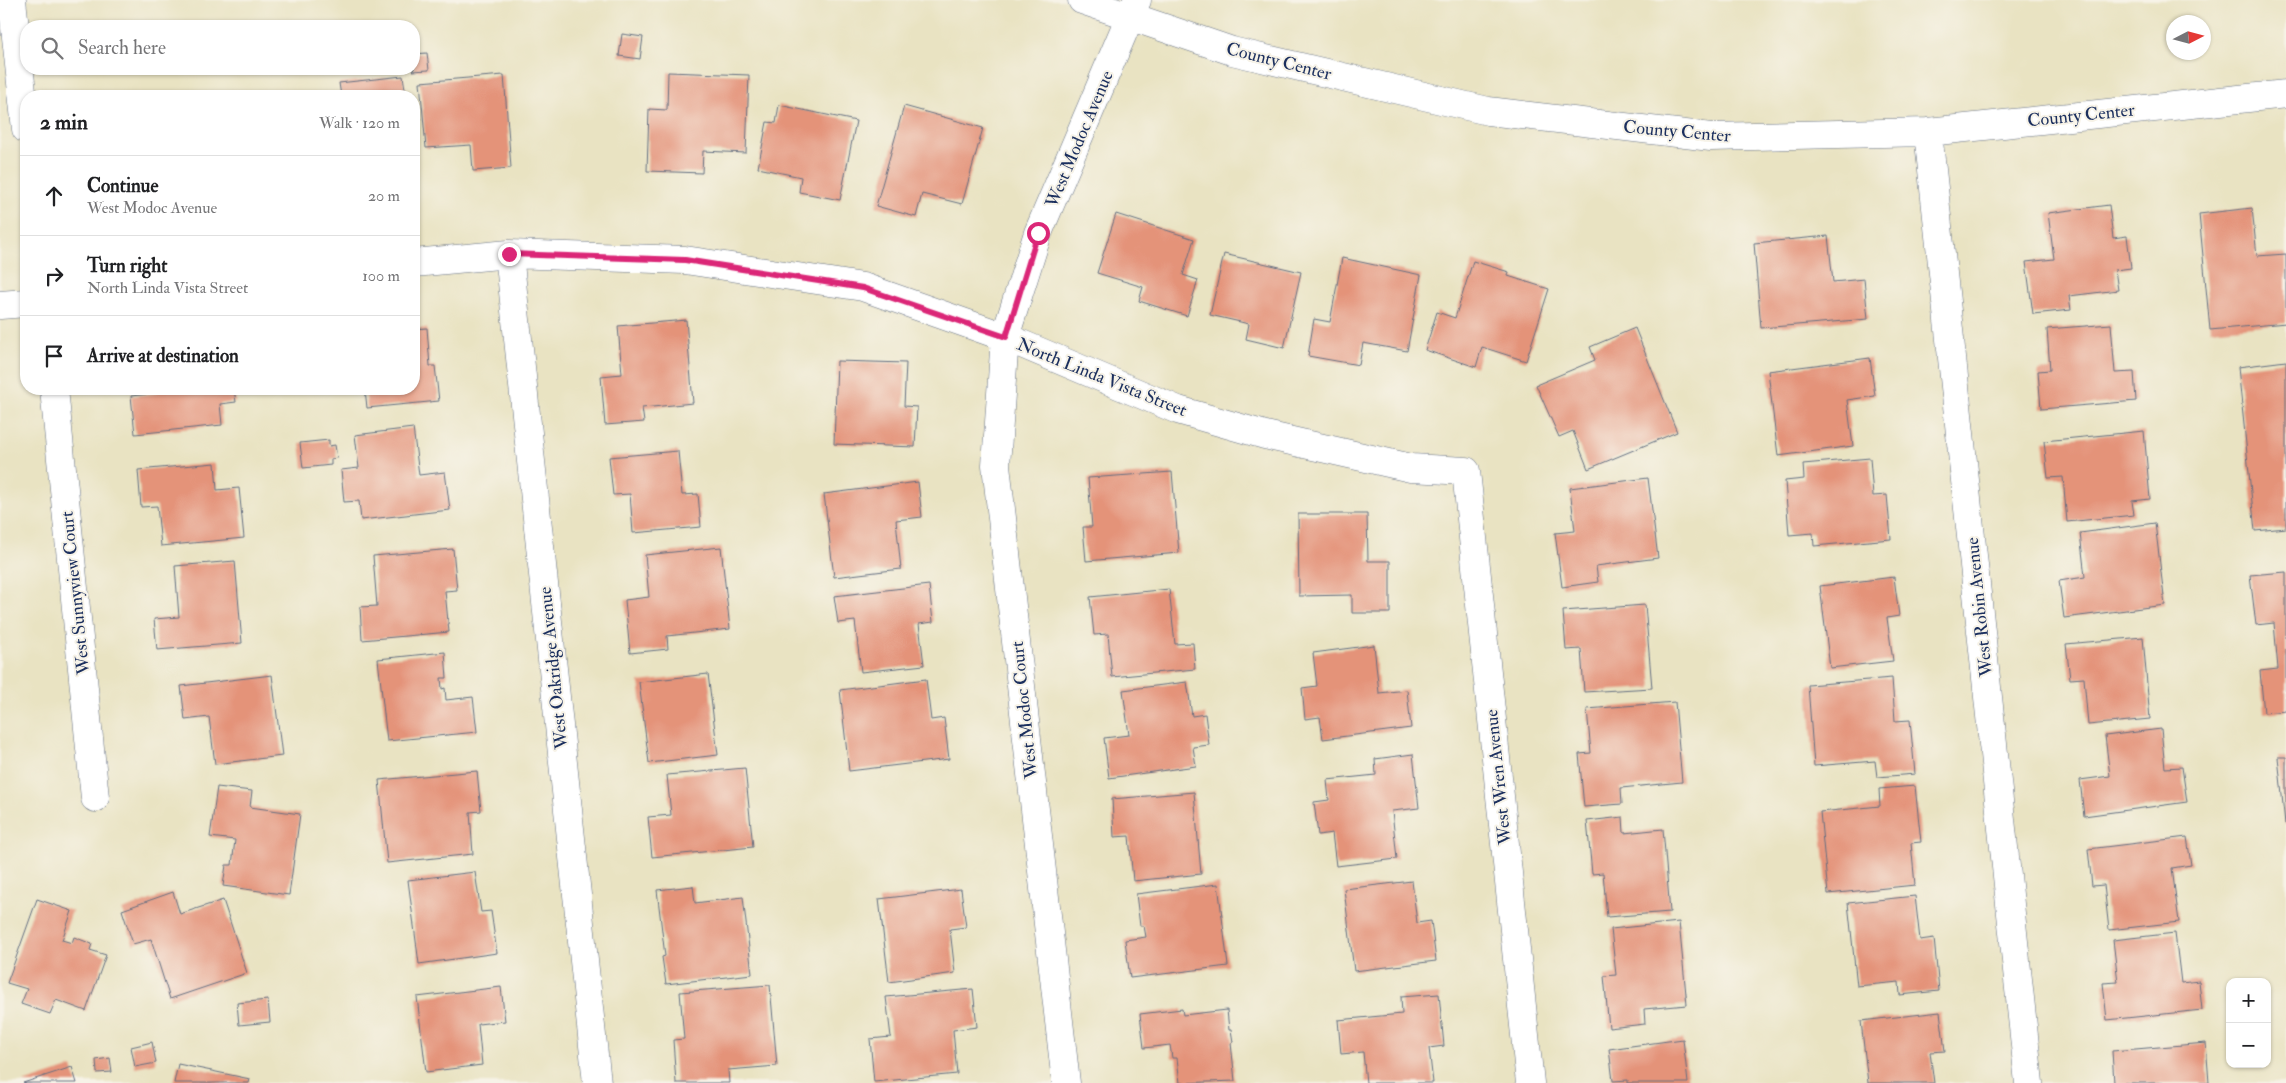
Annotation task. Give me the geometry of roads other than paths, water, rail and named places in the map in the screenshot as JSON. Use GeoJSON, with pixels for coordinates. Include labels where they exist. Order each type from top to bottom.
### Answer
{"type":"FeatureCollection","features":[{"type":"Feature","properties":{"kind":"street"},"geometry":{"type":"LineString","coordinates":[[12,0],[20,74]]}},
{"type":"Feature","properties":{"kind":"street","name":"County Center"},"geometry":{"type":"LineString","coordinates":[[1082,0],[1135,8],[1232,51],[1488,111],[1711,137],[1928,132],[2286,94]]}},
{"type":"Feature","properties":{"kind":"street","name":"West Modoc Avenue"},"geometry":{"type":"LineString","coordinates":[[1006,337],[1038,233],[1135,8]]}},
{"type":"Feature","properties":{"kind":"street"},"geometry":{"type":"LineString","coordinates":[[20,75],[22,90]]}},
{"type":"Feature","properties":{"kind":"street","name":"West Robin Avenue"},"geometry":{"type":"LineString","coordinates":[[1928,132],[2029,1083]]}},
{"type":"Feature","properties":{"kind":"street","name":"North Linda Vista Street"},"geometry":{"type":"LineString","coordinates":[[420,262],[509,254],[685,260],[863,288],[1006,337],[1178,410],[1265,435],[1411,468],[1466,470]]}},
{"type":"Feature","properties":{"kind":"street","name":"West Oakridge Avenue"},"geometry":{"type":"LineString","coordinates":[[509,254],[597,1083]]}},
{"type":"Feature","properties":{"kind":"street"},"geometry":{"type":"LineString","coordinates":[[0,305],[20,303]]}},
{"type":"Feature","properties":{"kind":"street","name":"West Modoc Court"},"geometry":{"type":"LineString","coordinates":[[1006,337],[996,465],[1066,1083]]}},
{"type":"Feature","properties":{"kind":"street","name":"West Sunnyview Court"},"geometry":{"type":"LineString","coordinates":[[55,395],[96,798]]}},
{"type":"Feature","properties":{"kind":"street","name":"West Wren Avenue"},"geometry":{"type":"LineString","coordinates":[[1466,470],[1530,1083]]}}]}
